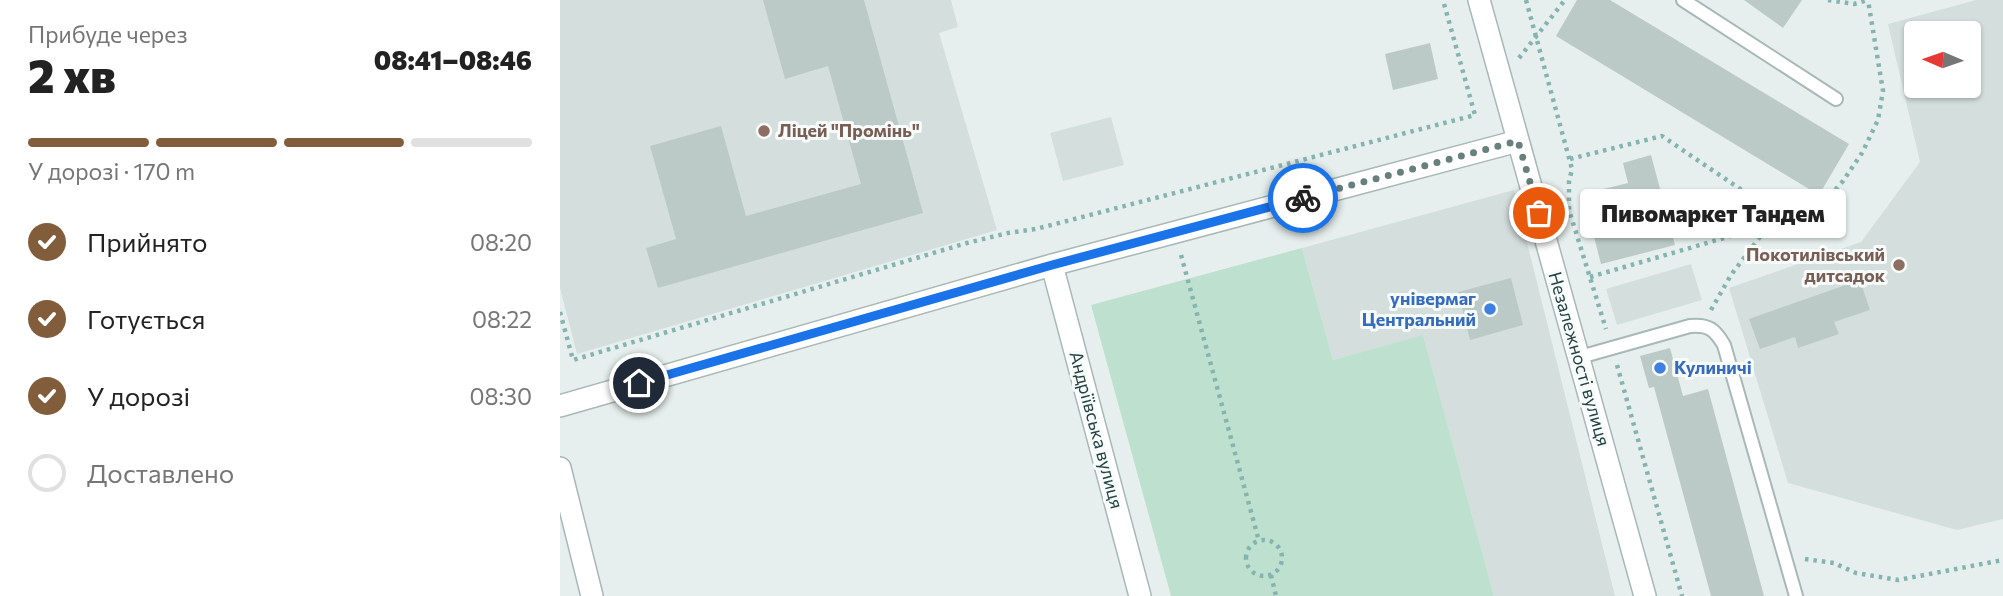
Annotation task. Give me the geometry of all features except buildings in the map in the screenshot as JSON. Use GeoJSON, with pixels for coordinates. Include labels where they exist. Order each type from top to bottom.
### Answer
{"type":"FeatureCollection","features":[{"type":"Feature","properties":{"kind":"street","name":"Незалежності вулиця"},"geometry":{"type":"LineString","coordinates":[[1479,0],[1645,596]]}},
{"type":"Feature","properties":{"kind":"street"},"geometry":{"type":"LineString","coordinates":[[560,406],[1052,265],[1518,141]]}},
{"type":"Feature","properties":{"kind":"street","name":"Андріївська вулиця"},"geometry":{"type":"LineString","coordinates":[[1052,265],[1140,596]]}},
{"type":"Feature","properties":{"kind":"street"},"geometry":{"type":"LineString","coordinates":[[560,468],[592,596]]}},
{"type":"Feature","properties":{"kind":"lane"},"geometry":{"type":"LineString","coordinates":[[1683,0],[1836,99]]}},
{"type":"Feature","properties":{"kind":"lane"},"geometry":{"type":"LineString","coordinates":[[1580,357],[1690,326],[1705,325],[1716,331],[1724,345],[1796,596]]}},
{"type":"Feature","properties":{"kind":"path"},"geometry":{"type":"LineString","coordinates":[[560,312],[573,360],[967,243],[1036,229],[1475,115],[1443,0]]}},
{"type":"Feature","properties":{"kind":"path"},"geometry":{"type":"LineString","coordinates":[[1526,0],[1570,159],[1572,169],[1569,210],[1612,348],[1682,596]]}},
{"type":"Feature","properties":{"kind":"path"},"geometry":{"type":"LineString","coordinates":[[1537,37],[1565,0]]}},
{"type":"Feature","properties":{"kind":"path"},"geometry":{"type":"LineString","coordinates":[[1590,277],[1786,220],[1822,205],[1843,181],[1862,153],[1878,120],[1883,91],[1869,0],[1854,4],[1828,0]]}},
{"type":"Feature","properties":{"kind":"path"},"geometry":{"type":"LineString","coordinates":[[1570,159],[1662,136],[1786,220]]}},
{"type":"Feature","properties":{"kind":"path"},"geometry":{"type":"LineString","coordinates":[[1716,299],[1770,225]]}},
{"type":"Feature","properties":{"kind":"path"},"geometry":{"type":"LineString","coordinates":[[1175,232],[1259,541]]}},
{"type":"Feature","properties":{"kind":"path"},"geometry":{"type":"LineString","coordinates":[[1259,541],[1271,541],[1282,556],[1280,567],[1265,577],[1254,574],[1247,564],[1250,548],[1259,541]]}},
{"type":"Feature","properties":{"kind":"path"},"geometry":{"type":"LineString","coordinates":[[1786,562],[1808,559],[1834,563],[1856,573],[1898,580],[2003,560]]}},
{"type":"Feature","properties":{"kind":"path"},"geometry":{"type":"LineString","coordinates":[[1271,575],[1276,596]]}},
{"type":"Feature","properties":{"kind":"shaded area","name":"Ліцей \"Промінь\""},"geometry":{"type":"Polygon","coordinates":[[[560,0],[951,0],[958,27],[939,33],[997,230],[577,354],[560,288],[560,0]]]}},
{"type":"Feature","properties":{"kind":"shaded area","name":"Покотилівський дитсадок"},"geometry":{"type":"Polygon","coordinates":[[[1976,0],[2003,0],[2003,519],[1957,530],[1788,483],[1729,288],[1861,242],[1920,162],[1905,98],[1981,98],[1981,21],[1904,21],[1904,93],[1888,24],[1976,0]]]}},
{"type":"Feature","properties":{"kind":"shaded area"},"geometry":{"type":"Polygon","coordinates":[[[1111,117],[1124,165],[1063,181],[1050,133],[1111,117]]]}},
{"type":"Feature","properties":{"kind":"shaded area"},"geometry":{"type":"Polygon","coordinates":[[[1514,190],[1615,596],[1494,596],[1423,336],[1333,360],[1302,248],[1514,190]]]}},
{"type":"Feature","properties":{"kind":"shaded area"},"geometry":{"type":"Polygon","coordinates":[[[1691,264],[1702,300],[1617,325],[1606,289],[1691,264]]]}},
{"type":"Feature","properties":{"kind":"green space"},"geometry":{"type":"Polygon","coordinates":[[[1302,248],[1333,360],[1423,335],[1494,596],[1171,596],[1091,305],[1302,248]]]}},
{"type":"Feature","properties":{"kind":"way so far"},"geometry":{"type":"LineString","coordinates":[[1303,198],[1518,141],[1539,213]]}},
{"type":"Feature","properties":{"kind":"place","name":"Ліцей \"Промінь\""},"geometry":{"type":"Point","coordinates":[764,131]}},
{"type":"Feature","properties":{"kind":"place","name":"Пивомаркет Тандем"},"geometry":{"type":"Point","coordinates":[1539,213]}},
{"type":"Feature","properties":{"kind":"place","name":"Покотилівський дитсадок"},"geometry":{"type":"Point","coordinates":[1899,265]}},
{"type":"Feature","properties":{"kind":"place","name":"універмаг Центральний"},"geometry":{"type":"Point","coordinates":[1490,309]}},
{"type":"Feature","properties":{"kind":"place","name":"Кулиничі"},"geometry":{"type":"Point","coordinates":[1660,368]}},
{"type":"Feature","properties":{"kind":"route"},"geometry":{"type":"LineString","coordinates":[[639,383],[1052,265],[1303,198]]}}]}
